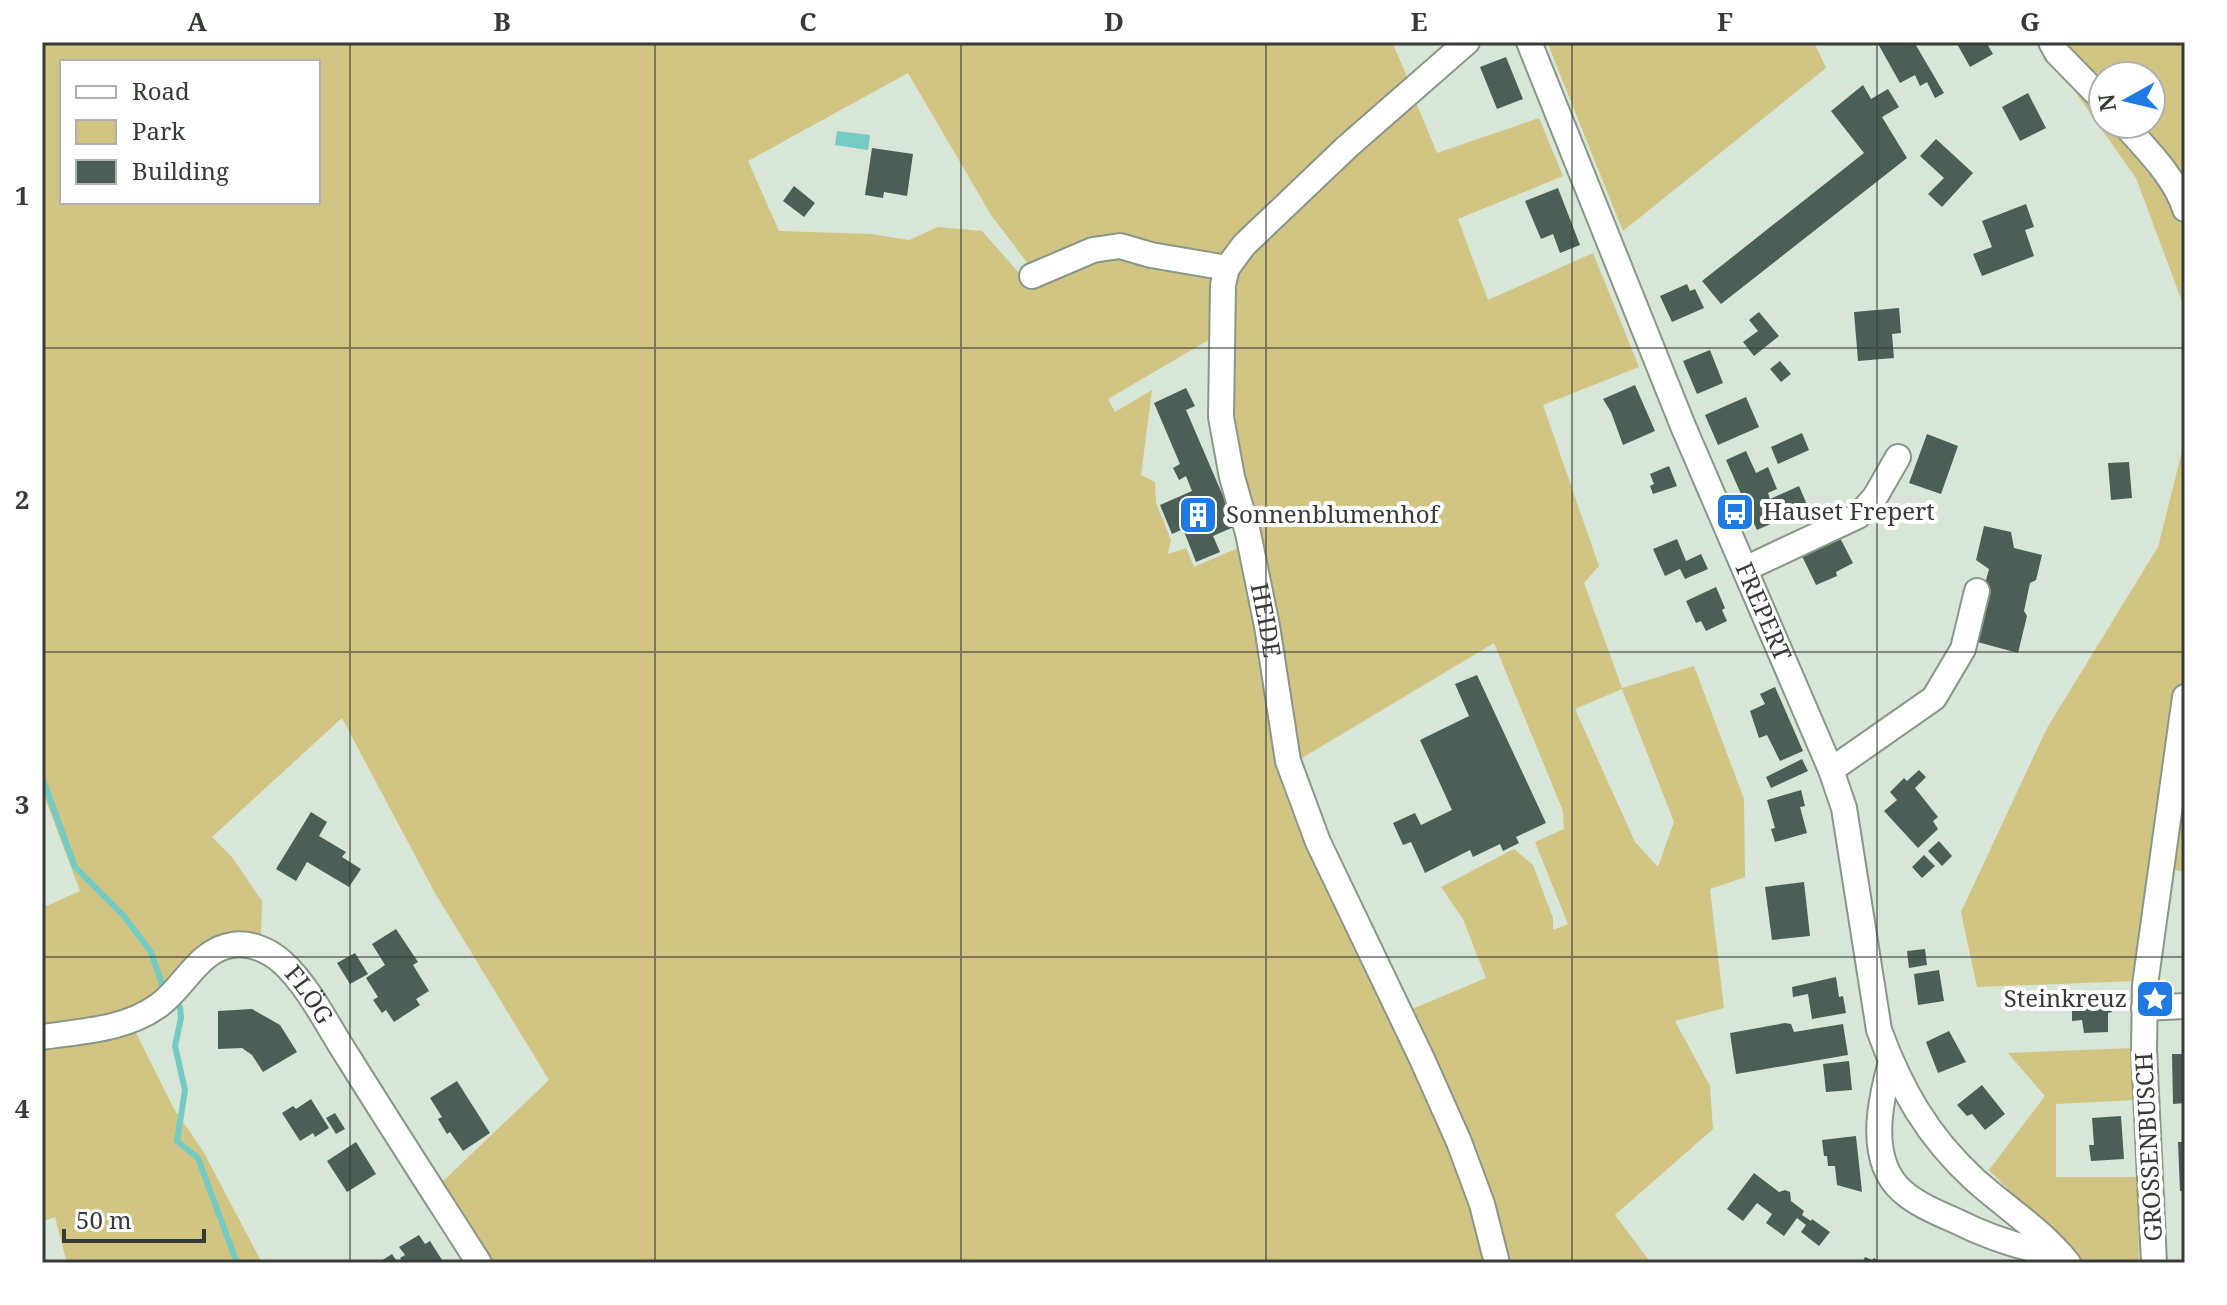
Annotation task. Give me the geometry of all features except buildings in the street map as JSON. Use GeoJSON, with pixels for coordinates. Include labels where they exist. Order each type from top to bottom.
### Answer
{"type":"FeatureCollection","features":[{"type":"Feature","properties":{"kind":"street"},"geometry":{"type":"LineString","coordinates":[[1032,276],[1093,250],[1120,246],[1151,255],[1227,268],[1244,245],[1348,146],[1467,42]]}},
{"type":"Feature","properties":{"kind":"street","name":"FREPERT"},"geometry":{"type":"LineString","coordinates":[[1529,42],[1637,315],[1831,770],[1844,808],[1879,1030],[1902,1088],[1925,1126],[1973,1178],[2064,1259]]}},
{"type":"Feature","properties":{"kind":"street"},"geometry":{"type":"LineString","coordinates":[[2051,42],[2057,53],[2087,84]]}},
{"type":"Feature","properties":{"kind":"street"},"geometry":{"type":"LineString","coordinates":[[2138,140],[2182,198],[2185,209]]}},
{"type":"Feature","properties":{"kind":"street","name":"HEIDE"},"geometry":{"type":"LineString","coordinates":[[1227,268],[1223,285],[1221,417],[1267,626],[1288,761],[1318,842],[1376,959],[1459,1142],[1482,1204],[1497,1263]]}},
{"type":"Feature","properties":{"kind":"street"},"geometry":{"type":"LineString","coordinates":[[1745,569],[1858,516],[1875,497],[1898,457]]}},
{"type":"Feature","properties":{"kind":"street"},"geometry":{"type":"LineString","coordinates":[[1831,770],[1934,698],[1963,649],[1977,591]]}},
{"type":"Feature","properties":{"kind":"street","name":"GROSSENBUSCH"},"geometry":{"type":"LineString","coordinates":[[2154,1263],[2144,1050],[2145,985],[2185,697]]}},
{"type":"Feature","properties":{"kind":"street","name":"FLÖG"},"geometry":{"type":"LineString","coordinates":[[42,1037],[133,1021],[169,997],[199,962],[231,945],[251,945],[270,953],[283,962],[320,1013],[479,1263]]}},
{"type":"Feature","properties":{"kind":"street"},"geometry":{"type":"LineString","coordinates":[[2144,1008],[2185,1006]]}},
{"type":"Feature","properties":{"kind":"street","name":"FREPERT"},"geometry":{"type":"LineString","coordinates":[[1891,1062],[1881,1098],[1878,1139],[1889,1173],[1901,1191],[1970,1228],[2025,1249],[2064,1259]]}},
{"type":"Feature","properties":{"kind":"green space"},"geometry":{"type":"Polygon","coordinates":[[[42,42],[1392,42],[1409,81],[1240,237],[1212,338],[1108,399],[1115,412],[1152,390],[1141,475],[1155,482],[1156,503],[1171,540],[1168,554],[1186,548],[1194,567],[1245,545],[1265,690],[1470,1205],[1485,1263],[487,1263],[438,1186],[549,1080],[435,893],[342,718],[212,837],[232,857],[262,901],[261,938],[120,1014],[42,1026],[42,908],[80,891],[42,790],[42,42]],[[908,73],[748,161],[779,231],[870,234],[909,240],[938,227],[982,231],[1020,274],[1032,269],[991,215],[908,73]]]}},
{"type":"Feature","properties":{"kind":"green space"},"geometry":{"type":"Polygon","coordinates":[[[1547,42],[1814,42],[1826,68],[1623,231],[1547,42]]]}},
{"type":"Feature","properties":{"kind":"green space"},"geometry":{"type":"Polygon","coordinates":[[[2040,42],[2185,42],[2185,352],[2183,304],[2136,178],[2109,140],[2167,140],[2167,60],[2087,60],[2087,109],[2040,42]]]}},
{"type":"Feature","properties":{"kind":"green space"},"geometry":{"type":"Polygon","coordinates":[[[1415,100],[1437,153],[1539,118],[1563,176],[1458,219],[1488,300],[1593,253],[1639,367],[1543,405],[1599,566],[1584,583],[1622,688],[1694,666],[1744,799],[1745,877],[1710,889],[1724,1008],[1675,1021],[1710,1086],[1713,1129],[1615,1215],[1651,1263],[1497,1263],[1410,1010],[1486,978],[1463,919],[1441,887],[1514,849],[1533,865],[1553,918],[1553,930],[1568,924],[1535,842],[1564,829],[1563,811],[1494,643],[1297,761],[1275,623],[1233,416],[1231,324],[1237,269],[1252,249],[1415,100]],[[1622,689],[1575,709],[1635,842],[1658,867],[1674,822],[1622,689]]]}},
{"type":"Feature","properties":{"kind":"green space"},"geometry":{"type":"Polygon","coordinates":[[[2185,439],[2185,872],[2151,865],[2135,981],[1977,987],[1961,912],[2047,728],[2158,547],[2185,439]]]}},
{"type":"Feature","properties":{"kind":"green space"},"geometry":{"type":"Polygon","coordinates":[[[135,1031],[174,1109],[203,1151],[262,1263],[67,1263],[55,1217],[42,1222],[42,1046],[135,1031]]]}},
{"type":"Feature","properties":{"kind":"green space"},"geometry":{"type":"Polygon","coordinates":[[[2133,1048],[2135,1100],[2056,1104],[2056,1177],[2137,1177],[2139,1263],[2082,1263],[1989,1170],[2045,1096],[2008,1053],[2133,1048]]]}},
{"type":"Feature","properties":{"kind":"water"},"geometry":{"type":"Polygon","coordinates":[[[837,131],[870,135],[868,150],[835,145],[837,131]]]}},
{"type":"Feature","properties":{"kind":"waterway"},"geometry":{"type":"LineString","coordinates":[[42,777],[75,867],[123,915],[151,952],[167,991]]}},
{"type":"Feature","properties":{"kind":"waterway"},"geometry":{"type":"LineString","coordinates":[[174,999],[180,1007],[175,1046],[185,1090],[177,1141],[198,1158],[237,1263]]}},
{"type":"Feature","properties":{"kind":"place","name":"Hauset Frepert"},"geometry":{"type":"Point","coordinates":[1735,512]}},
{"type":"Feature","properties":{"kind":"place","name":"Sonnenblumenhof"},"geometry":{"type":"Point","coordinates":[1198,515]}},
{"type":"Feature","properties":{"kind":"place","name":"Steinkreuz"},"geometry":{"type":"Point","coordinates":[2155,999]}}]}
